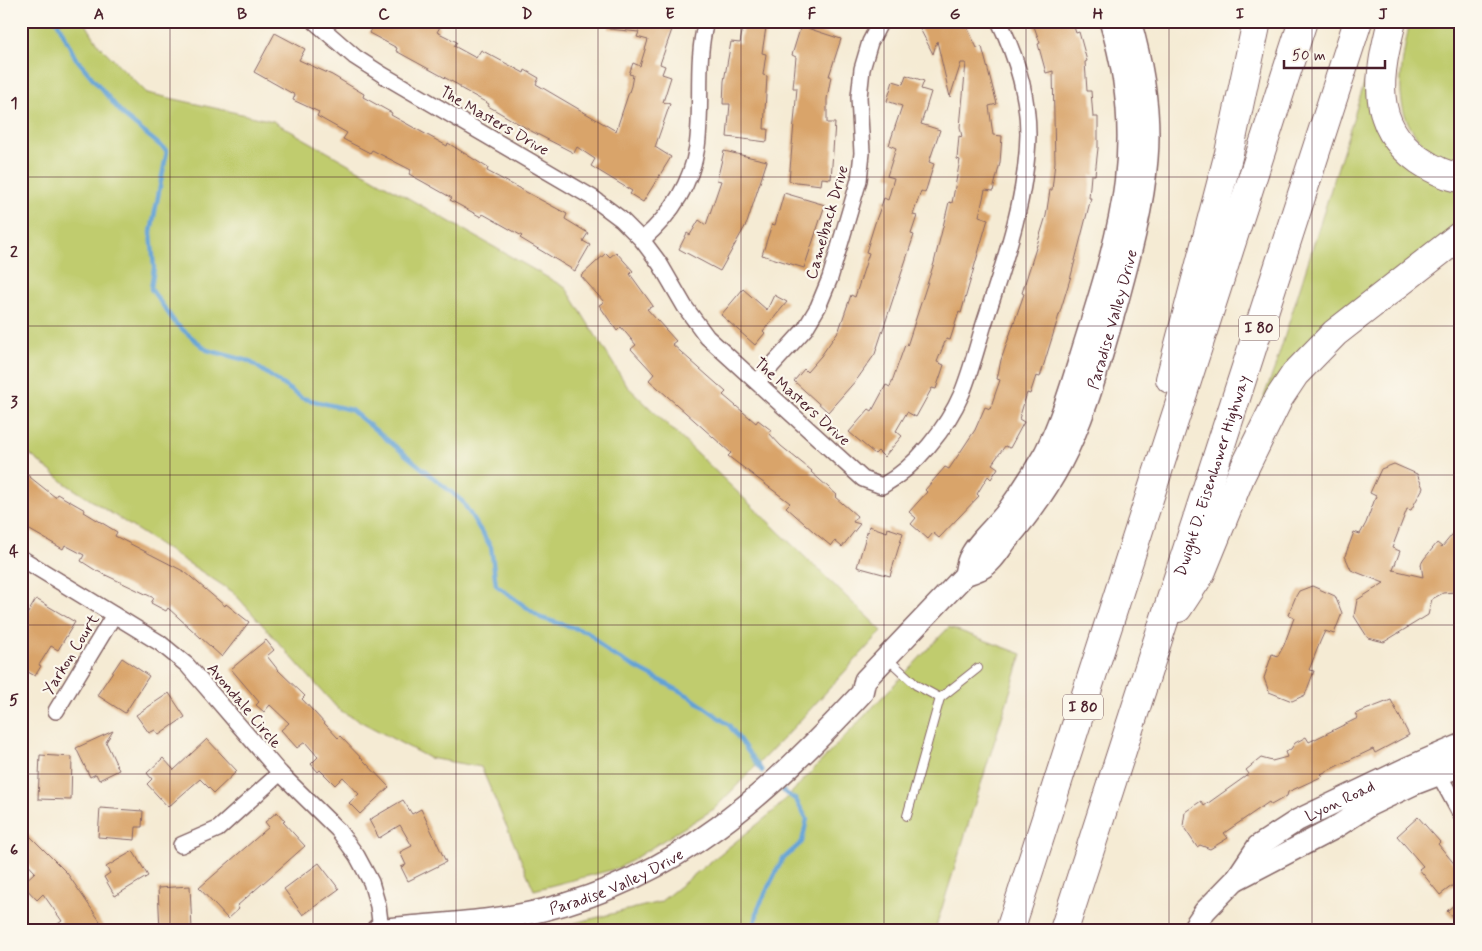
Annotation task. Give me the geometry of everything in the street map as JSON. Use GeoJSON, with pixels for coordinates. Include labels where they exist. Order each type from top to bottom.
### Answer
{"type":"FeatureCollection","features":[{"type":"Feature","properties":{"kind":"highway"},"geometry":{"type":"LineString","coordinates":[[1155,485],[1172,370],[1229,153],[1257,21]]}},
{"type":"Feature","properties":{"kind":"highway","name":"I 80"},"geometry":{"type":"LineString","coordinates":[[1010,930],[1303,21]]}},
{"type":"Feature","properties":{"kind":"highway","name":"Dwight D. Eisenhower Highway"},"geometry":{"type":"LineString","coordinates":[[1064,930],[1358,21]]}},
{"type":"Feature","properties":{"kind":"highway"},"geometry":{"type":"LineString","coordinates":[[1392,21],[1380,79],[1381,103],[1390,127],[1407,151],[1415,157],[1431,168],[1461,178]]}},
{"type":"Feature","properties":{"kind":"highway"},"geometry":{"type":"LineString","coordinates":[[1160,634],[1201,573],[1245,466],[1279,398],[1295,374],[1335,333],[1461,235]]}},
{"type":"Feature","properties":{"kind":"street","name":"The Masters Drive"},"geometry":{"type":"LineString","coordinates":[[314,21],[355,57],[593,198],[621,219],[642,240],[660,264],[685,307],[707,337],[863,479],[882,486],[898,477],[944,425],[962,393],[985,323],[1021,199],[1026,170],[1028,132],[1020,73],[999,21]]}},
{"type":"Feature","properties":{"kind":"street"},"geometry":{"type":"LineString","coordinates":[[642,240],[662,223],[677,202],[690,175],[697,146],[698,68],[706,21]]}},
{"type":"Feature","properties":{"kind":"street","name":"Camelback Drive"},"geometry":{"type":"LineString","coordinates":[[757,382],[805,329],[818,307],[830,278],[859,180],[862,153],[858,98],[862,69],[870,42],[881,21]]}},
{"type":"Feature","properties":{"kind":"street","name":"Paradise Valley Drive"},"geometry":{"type":"LineString","coordinates":[[965,575],[970,556],[1005,515],[1026,484],[1045,452],[1060,418],[1078,365],[1118,228],[1126,190],[1129,123],[1126,88],[1118,47],[1110,21]]}},
{"type":"Feature","properties":{"kind":"street","name":"Paradise Valley Drive"},"geometry":{"type":"LineString","coordinates":[[379,930],[508,916],[541,910],[608,890],[643,875],[678,856],[710,834],[748,801],[769,787],[850,706],[862,693],[865,680],[965,575],[984,568],[1036,504],[1062,462],[1077,426],[1112,318],[1136,232],[1147,157],[1145,90],[1137,46],[1130,21]]}},
{"type":"Feature","properties":{"kind":"street","name":"Avondale Circle"},"geometry":{"type":"LineString","coordinates":[[21,558],[160,643],[187,665],[280,773],[338,830],[357,856],[371,882],[378,906],[379,930]]}},
{"type":"Feature","properties":{"kind":"street","name":"Yarkon Court"},"geometry":{"type":"LineString","coordinates":[[56,711],[114,615]]}},
{"type":"Feature","properties":{"kind":"street","name":"Lyon Road"},"geometry":{"type":"LineString","coordinates":[[1192,930],[1205,911],[1236,879],[1333,829],[1435,766],[1461,745]]}},
{"type":"Feature","properties":{"kind":"street"},"geometry":{"type":"LineString","coordinates":[[1435,766],[1461,815]]}},
{"type":"Feature","properties":{"kind":"street","name":"Lyon Road"},"geometry":{"type":"LineString","coordinates":[[1435,766],[1461,766]]}},
{"type":"Feature","properties":{"kind":"street"},"geometry":{"type":"LineString","coordinates":[[181,845],[218,829],[280,773]]}},
{"type":"Feature","properties":{"kind":"lane"},"geometry":{"type":"LineString","coordinates":[[886,658],[916,685],[940,698]]}},
{"type":"Feature","properties":{"kind":"lane"},"geometry":{"type":"LineString","coordinates":[[907,816],[940,698],[978,668]]}},
{"type":"Feature","properties":{"kind":"green space"},"geometry":{"type":"Polygon","coordinates":[[[21,21],[84,21],[99,45],[147,93],[273,121],[566,288],[627,386],[882,631],[794,727],[714,809],[619,868],[534,890],[481,767],[429,758],[339,710],[233,592],[66,484],[21,447],[21,21]]]}},
{"type":"Feature","properties":{"kind":"green space"},"geometry":{"type":"Polygon","coordinates":[[[1410,21],[1461,21],[1461,164],[1444,159],[1430,149],[1417,136],[1408,122],[1403,107],[1401,73],[1410,21]]]}},
{"type":"Feature","properties":{"kind":"green space"},"geometry":{"type":"Polygon","coordinates":[[[1371,62],[1378,113],[1461,186],[1461,224],[1252,429],[1275,367],[1371,62]]]}},
{"type":"Feature","properties":{"kind":"green space"},"geometry":{"type":"Polygon","coordinates":[[[949,627],[1022,654],[935,930],[546,930],[660,902],[774,811],[949,627]]]}},
{"type":"Feature","properties":{"kind":"water"},"geometry":{"type":"Polygon","coordinates":[[[21,199],[26,205],[27,213],[21,222],[21,199]]]}},
{"type":"Feature","properties":{"kind":"building"},"geometry":{"type":"Polygon","coordinates":[[[375,21],[429,21],[440,27],[437,32],[457,42],[454,46],[476,58],[481,50],[524,73],[525,70],[539,78],[536,84],[616,131],[631,86],[633,75],[629,74],[633,63],[640,66],[648,40],[637,37],[639,32],[609,29],[609,21],[675,21],[660,64],[665,66],[662,74],[671,77],[663,102],[670,104],[655,147],[671,157],[643,202],[630,194],[632,191],[591,166],[595,159],[577,147],[574,153],[533,132],[488,106],[489,104],[460,88],[460,86],[396,51],[397,48],[369,33],[375,21]]]}},
{"type":"Feature","properties":{"kind":"building"},"geometry":{"type":"Polygon","coordinates":[[[744,21],[767,21],[762,53],[766,54],[763,75],[767,76],[764,129],[768,129],[767,142],[727,137],[730,104],[723,104],[724,81],[731,42],[740,43],[744,21]]]}},
{"type":"Feature","properties":{"kind":"building"},"geometry":{"type":"Polygon","coordinates":[[[916,21],[964,21],[977,48],[982,47],[997,104],[989,106],[993,135],[1002,136],[1000,163],[993,191],[985,190],[979,216],[988,219],[961,313],[959,312],[950,340],[946,339],[937,362],[944,365],[936,389],[932,388],[916,417],[907,412],[896,431],[902,436],[884,457],[878,451],[875,454],[849,432],[869,409],[872,411],[886,385],[890,387],[905,345],[907,346],[934,263],[949,202],[952,203],[960,160],[957,159],[959,136],[962,137],[960,127],[966,63],[961,63],[950,97],[937,41],[933,54],[916,21]]]}},
{"type":"Feature","properties":{"kind":"building"},"geometry":{"type":"Polygon","coordinates":[[[1032,21],[1072,21],[1076,33],[1079,32],[1087,61],[1085,62],[1087,91],[1091,91],[1093,117],[1098,117],[1098,148],[1095,175],[1091,175],[1089,198],[1091,198],[1071,276],[1040,377],[1036,376],[1030,394],[1027,393],[1019,419],[1024,422],[1010,448],[1005,446],[992,464],[998,468],[991,479],[988,476],[977,494],[979,496],[939,538],[933,533],[928,539],[911,524],[916,518],[909,512],[927,492],[925,490],[945,467],[949,469],[975,430],[985,407],[990,409],[1000,380],[997,379],[1001,360],[1024,294],[1022,293],[1046,216],[1050,190],[1052,190],[1055,162],[1053,71],[1046,73],[1038,44],[1040,43],[1032,21]]]}},
{"type":"Feature","properties":{"kind":"building"},"geometry":{"type":"Polygon","coordinates":[[[801,26],[841,39],[829,76],[831,76],[827,99],[827,123],[835,123],[831,179],[822,178],[821,185],[789,181],[797,88],[793,88],[796,57],[792,55],[801,26]]]}},
{"type":"Feature","properties":{"kind":"building"},"geometry":{"type":"Polygon","coordinates":[[[275,33],[305,49],[299,60],[332,75],[364,94],[363,97],[392,113],[391,115],[447,146],[448,143],[488,168],[487,171],[567,214],[565,219],[588,233],[583,241],[590,245],[575,271],[520,238],[522,236],[483,214],[481,217],[450,200],[452,198],[409,174],[411,170],[372,150],[370,153],[343,139],[347,133],[317,116],[319,112],[293,100],[295,95],[254,72],[275,33]]]}},
{"type":"Feature","properties":{"kind":"building"},"geometry":{"type":"Polygon","coordinates":[[[906,75],[924,81],[921,89],[931,92],[921,124],[940,130],[929,162],[934,164],[925,193],[921,191],[913,215],[917,216],[911,234],[914,235],[875,354],[858,378],[828,412],[794,381],[804,369],[807,372],[821,356],[839,330],[851,295],[855,297],[869,253],[866,252],[875,223],[884,198],[888,200],[894,178],[887,176],[896,148],[889,145],[902,106],[887,101],[893,81],[903,84],[906,75]]]}},
{"type":"Feature","properties":{"kind":"building"},"geometry":{"type":"Polygon","coordinates":[[[724,151],[767,161],[747,223],[720,271],[679,249],[687,233],[690,235],[699,220],[706,225],[721,181],[717,180],[724,151]]]}},
{"type":"Feature","properties":{"kind":"building"},"geometry":{"type":"Polygon","coordinates":[[[784,193],[825,205],[804,268],[762,255],[772,224],[775,225],[784,193]]]}},
{"type":"Feature","properties":{"kind":"building"},"geometry":{"type":"Polygon","coordinates":[[[616,252],[633,271],[630,274],[653,306],[647,309],[676,341],[672,344],[726,392],[723,395],[756,423],[758,420],[771,430],[769,433],[781,446],[812,471],[837,495],[835,497],[857,516],[853,522],[860,524],[842,547],[835,541],[831,546],[814,532],[786,507],[790,503],[728,456],[731,453],[649,380],[654,374],[631,349],[636,345],[621,327],[617,331],[599,305],[604,302],[581,276],[606,253],[610,257],[616,252]]]}},
{"type":"Feature","properties":{"kind":"building"},"geometry":{"type":"Polygon","coordinates":[[[743,289],[767,310],[774,295],[787,302],[763,331],[765,333],[755,345],[721,315],[743,289]]]}},
{"type":"Feature","properties":{"kind":"building"},"geometry":{"type":"Polygon","coordinates":[[[1394,464],[1417,474],[1423,488],[1411,510],[1407,509],[1392,548],[1400,551],[1393,570],[1423,577],[1421,564],[1424,559],[1437,543],[1442,547],[1461,524],[1461,586],[1456,592],[1443,593],[1432,599],[1428,615],[1384,642],[1368,638],[1354,616],[1357,600],[1384,583],[1351,570],[1345,556],[1354,532],[1360,534],[1366,523],[1376,496],[1370,493],[1381,469],[1394,464]]]}},
{"type":"Feature","properties":{"kind":"building"},"geometry":{"type":"Polygon","coordinates":[[[21,470],[55,497],[57,494],[117,532],[115,536],[185,572],[225,606],[226,604],[249,622],[222,657],[168,608],[166,611],[151,603],[154,598],[95,570],[81,561],[84,555],[65,545],[63,549],[21,525],[21,470]]]}},
{"type":"Feature","properties":{"kind":"building"},"geometry":{"type":"Polygon","coordinates":[[[869,526],[887,532],[888,528],[903,533],[890,576],[857,567],[869,526]]]}},
{"type":"Feature","properties":{"kind":"building"},"geometry":{"type":"Polygon","coordinates":[[[1312,586],[1335,596],[1342,613],[1334,634],[1325,631],[1320,642],[1309,670],[1314,671],[1305,695],[1292,701],[1269,692],[1264,678],[1272,654],[1278,656],[1284,645],[1294,618],[1288,615],[1296,596],[1299,591],[1312,586]]]}},
{"type":"Feature","properties":{"kind":"building"},"geometry":{"type":"Polygon","coordinates":[[[36,599],[75,622],[58,650],[51,646],[39,665],[41,666],[35,676],[21,668],[21,625],[36,599]]]}},
{"type":"Feature","properties":{"kind":"building"},"geometry":{"type":"Polygon","coordinates":[[[266,640],[274,650],[267,656],[278,670],[305,696],[302,699],[338,738],[340,736],[389,787],[360,814],[349,803],[359,794],[343,777],[335,785],[320,770],[318,772],[311,764],[318,757],[305,742],[297,748],[281,730],[289,723],[270,705],[264,712],[256,705],[259,702],[231,669],[266,640]]]}},
{"type":"Feature","properties":{"kind":"building"},"geometry":{"type":"Polygon","coordinates":[[[122,658],[149,676],[125,713],[97,695],[122,658]]]}},
{"type":"Feature","properties":{"kind":"building"},"geometry":{"type":"Polygon","coordinates":[[[169,693],[185,717],[159,735],[155,730],[149,733],[136,715],[169,693]]]}},
{"type":"Feature","properties":{"kind":"building"},"geometry":{"type":"Polygon","coordinates":[[[1391,700],[1409,735],[1375,753],[1373,749],[1321,774],[1323,776],[1288,792],[1287,796],[1271,805],[1269,802],[1224,833],[1228,838],[1210,849],[1200,845],[1197,847],[1183,826],[1185,812],[1201,801],[1204,806],[1249,774],[1246,770],[1261,758],[1272,761],[1287,757],[1285,752],[1291,749],[1295,743],[1306,737],[1309,742],[1358,718],[1355,714],[1391,700]]]}},
{"type":"Feature","properties":{"kind":"building"},"geometry":{"type":"Polygon","coordinates":[[[113,731],[106,742],[119,770],[99,780],[96,774],[90,777],[76,748],[113,731]]]}},
{"type":"Feature","properties":{"kind":"building"},"geometry":{"type":"Polygon","coordinates":[[[207,739],[237,771],[214,793],[200,779],[168,807],[147,784],[152,779],[147,773],[163,758],[174,770],[207,739]]]}},
{"type":"Feature","properties":{"kind":"building"},"geometry":{"type":"Polygon","coordinates":[[[40,755],[72,757],[71,800],[38,799],[40,755]]]}},
{"type":"Feature","properties":{"kind":"building"},"geometry":{"type":"Polygon","coordinates":[[[403,800],[412,814],[421,809],[446,862],[408,881],[401,867],[406,865],[400,852],[412,846],[400,825],[379,838],[369,820],[403,800]]]}},
{"type":"Feature","properties":{"kind":"building"},"geometry":{"type":"Polygon","coordinates":[[[100,808],[143,811],[142,827],[136,827],[135,840],[98,837],[100,808]]]}},
{"type":"Feature","properties":{"kind":"building"},"geometry":{"type":"Polygon","coordinates":[[[277,812],[285,821],[283,822],[305,846],[237,906],[239,909],[228,919],[199,888],[269,827],[265,822],[277,812]]]}},
{"type":"Feature","properties":{"kind":"building"},"geometry":{"type":"Polygon","coordinates":[[[1418,817],[1440,842],[1438,844],[1461,872],[1461,879],[1440,895],[1419,869],[1423,866],[1397,836],[1418,817]]]}},
{"type":"Feature","properties":{"kind":"building"},"geometry":{"type":"Polygon","coordinates":[[[21,827],[67,873],[106,930],[49,930],[62,921],[43,894],[37,900],[22,884],[35,872],[21,857],[21,827]]]}},
{"type":"Feature","properties":{"kind":"building"},"geometry":{"type":"Polygon","coordinates":[[[133,851],[148,876],[115,896],[104,877],[110,873],[106,867],[133,851]]]}},
{"type":"Feature","properties":{"kind":"building"},"geometry":{"type":"Polygon","coordinates":[[[319,863],[339,889],[303,915],[284,889],[319,863]]]}},
{"type":"Feature","properties":{"kind":"building"},"geometry":{"type":"Polygon","coordinates":[[[190,886],[192,930],[160,930],[158,888],[190,886]]]}},
{"type":"Feature","properties":{"kind":"building"},"geometry":{"type":"Polygon","coordinates":[[[1456,903],[1461,908],[1461,926],[1447,911],[1456,903]]]}},
{"type":"Feature","properties":{"kind":"waterway"},"geometry":{"type":"LineString","coordinates":[[57,21],[75,57],[124,116],[167,151],[151,232],[154,268],[151,289],[176,324],[207,350],[249,361],[302,398],[351,410],[462,501],[491,547],[496,585],[541,618],[588,632],[609,653],[689,696],[729,725],[762,771]]}},
{"type":"Feature","properties":{"kind":"waterway"},"geometry":{"type":"LineString","coordinates":[[754,930],[758,908],[782,860],[802,842],[807,819],[796,800],[783,791]]}}]}
